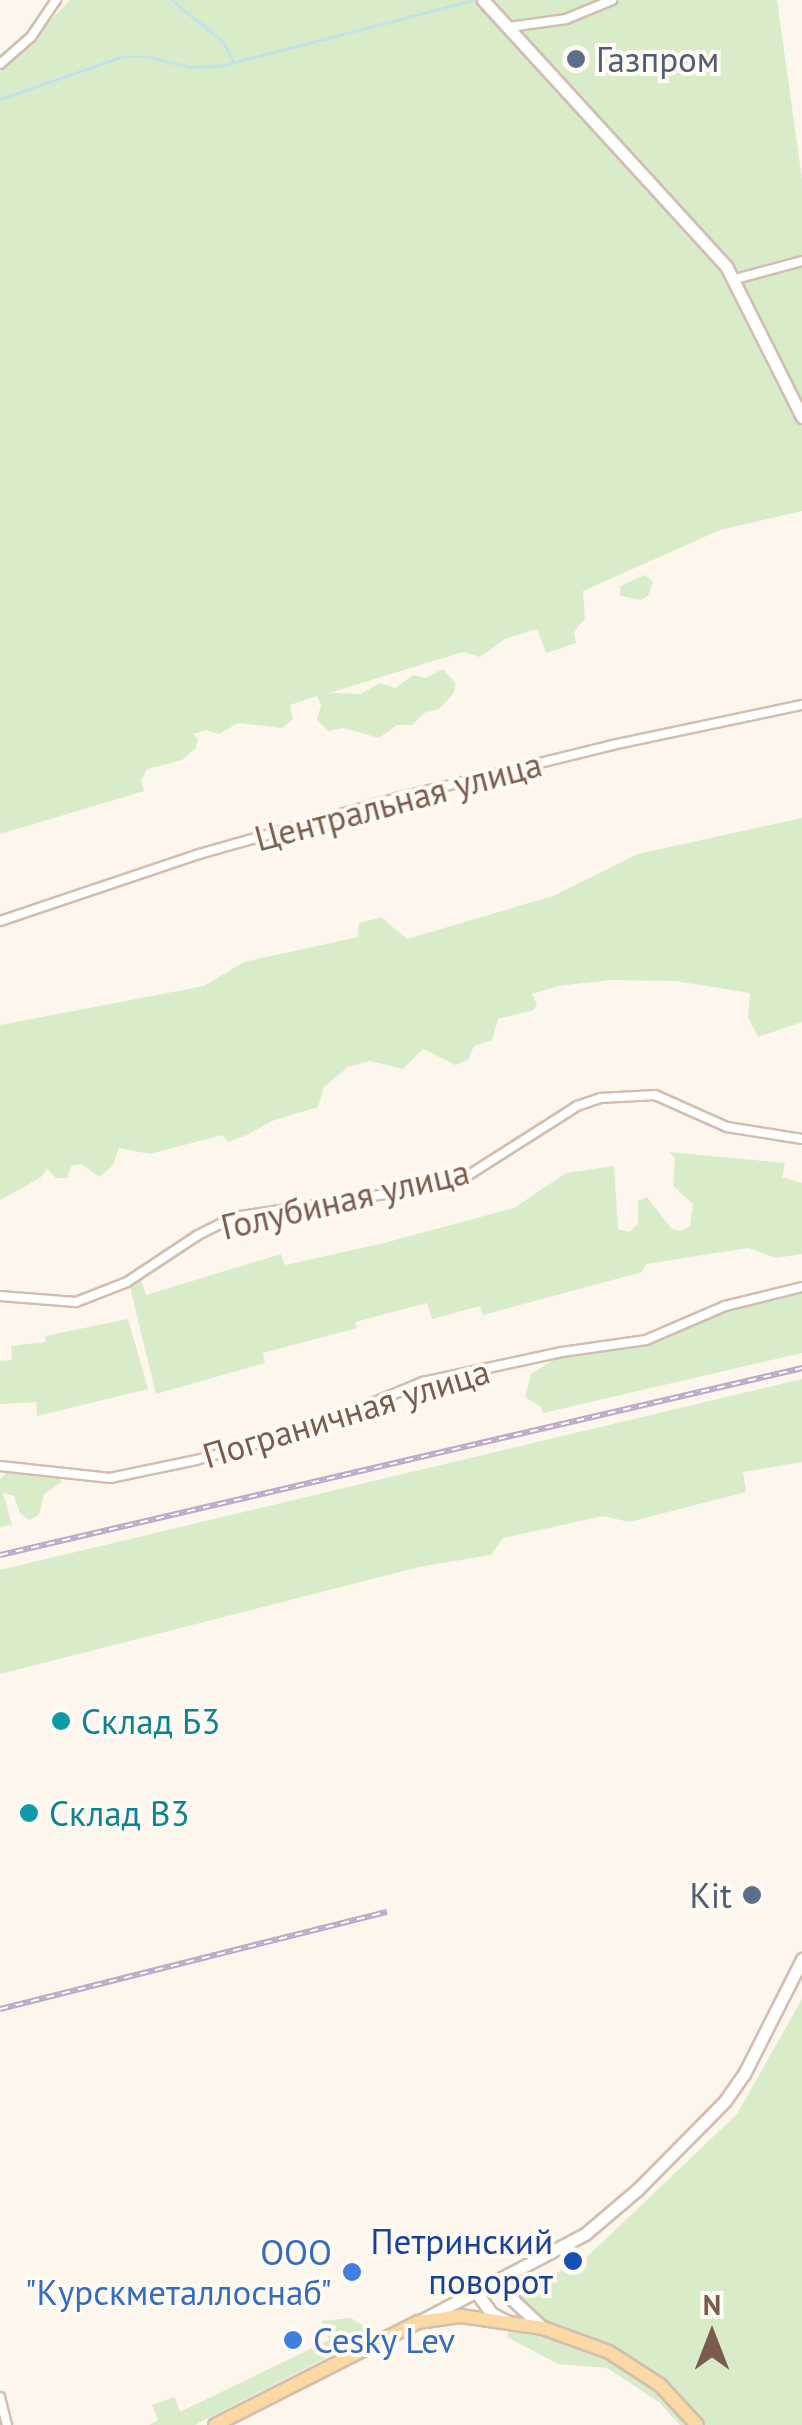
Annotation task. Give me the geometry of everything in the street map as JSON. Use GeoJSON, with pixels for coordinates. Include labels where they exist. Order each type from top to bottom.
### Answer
{"type":"FeatureCollection","features":[{"type":"Feature","properties":{"kind":"main road"},"geometry":{"type":"LineString","coordinates":[[484,1],[696,229],[735,279],[802,417]]}},
{"type":"Feature","properties":{"kind":"main road"},"geometry":{"type":"LineString","coordinates":[[215,2425],[476,2292],[598,2224],[725,2101],[760,2048],[802,1959]]}},
{"type":"Feature","properties":{"kind":"main road"},"geometry":{"type":"LineString","coordinates":[[502,2278],[514,2301],[542,2328]]}},
{"type":"Feature","properties":{"kind":"main road"},"geometry":{"type":"LineString","coordinates":[[476,2292],[491,2313],[510,2323]]}},
{"type":"Feature","properties":{"kind":"main road"},"geometry":{"type":"LineString","coordinates":[[418,2322],[461,2316],[542,2328],[630,2363],[660,2385],[698,2425]]}},
{"type":"Feature","properties":{"kind":"street"},"geometry":{"type":"LineString","coordinates":[[0,64],[32,37],[56,0]]}},
{"type":"Feature","properties":{"kind":"street"},"geometry":{"type":"LineString","coordinates":[[509,27],[566,18],[612,0]]}},
{"type":"Feature","properties":{"kind":"street"},"geometry":{"type":"LineString","coordinates":[[735,279],[802,261]]}},
{"type":"Feature","properties":{"kind":"street","name":"Центральная улица"},"geometry":{"type":"LineString","coordinates":[[0,921],[199,854],[397,798],[612,744],[802,704]]}},
{"type":"Feature","properties":{"kind":"street","name":"Голубиная улица"},"geometry":{"type":"LineString","coordinates":[[0,1296],[76,1302],[127,1282],[198,1235],[234,1217],[420,1189],[464,1178],[577,1106],[600,1098],[655,1094],[727,1127],[802,1139]]}},
{"type":"Feature","properties":{"kind":"street","name":"Пограничная улица"},"geometry":{"type":"LineString","coordinates":[[0,1466],[110,1478],[196,1460],[305,1431],[423,1382],[562,1352],[646,1340],[725,1306],[802,1288]]}},
{"type":"Feature","properties":{"kind":"street"},"geometry":{"type":"LineString","coordinates":[[0,2397],[7,2425]]}},
{"type":"Feature","properties":{"kind":"green space"},"geometry":{"type":"Polygon","coordinates":[[[70,0],[777,0],[802,179],[802,511],[720,530],[583,591],[585,618],[574,632],[576,643],[546,653],[537,629],[505,639],[480,657],[463,652],[329,693],[360,694],[380,683],[395,688],[413,675],[425,678],[443,669],[456,684],[453,694],[439,709],[424,713],[412,725],[397,725],[379,738],[344,728],[328,731],[317,720],[321,705],[317,696],[290,705],[293,719],[282,728],[238,723],[219,734],[206,730],[193,734],[198,739],[195,749],[182,760],[147,769],[141,780],[144,791],[0,834],[0,72],[70,0]]]}},
{"type":"Feature","properties":{"kind":"green space"},"geometry":{"type":"Polygon","coordinates":[[[645,575],[653,582],[648,596],[641,600],[620,596],[620,586],[645,575]]]}},
{"type":"Feature","properties":{"kind":"green space"},"geometry":{"type":"Polygon","coordinates":[[[802,818],[802,1022],[758,1037],[748,1017],[750,993],[675,981],[610,980],[558,986],[532,994],[537,1004],[534,1010],[498,1019],[492,1040],[474,1046],[468,1060],[455,1065],[423,1049],[403,1069],[370,1061],[348,1067],[324,1087],[318,1107],[272,1121],[247,1135],[228,1142],[222,1135],[150,1154],[119,1148],[113,1165],[100,1177],[81,1164],[71,1166],[67,1178],[56,1178],[47,1169],[40,1178],[0,1200],[0,1025],[204,986],[244,962],[358,937],[359,923],[381,917],[407,939],[553,896],[638,854],[802,818]]]}},
{"type":"Feature","properties":{"kind":"green space"},"geometry":{"type":"Polygon","coordinates":[[[669,1152],[785,1163],[782,1177],[802,1183],[802,1254],[776,1258],[748,1248],[646,1264],[642,1272],[483,1315],[480,1306],[432,1319],[427,1303],[355,1322],[357,1328],[263,1353],[265,1363],[156,1394],[130,1287],[141,1280],[146,1295],[281,1254],[285,1265],[384,1243],[514,1208],[566,1173],[614,1166],[618,1229],[629,1232],[638,1224],[638,1201],[647,1197],[672,1229],[681,1231],[690,1226],[693,1204],[673,1186],[675,1158],[669,1152]]]}},
{"type":"Feature","properties":{"kind":"green space"},"geometry":{"type":"Polygon","coordinates":[[[802,1291],[802,1353],[543,1413],[541,1407],[525,1397],[531,1374],[553,1360],[651,1343],[728,1310],[802,1291]]]}},
{"type":"Feature","properties":{"kind":"green space"},"geometry":{"type":"Polygon","coordinates":[[[128,1319],[148,1389],[37,1416],[36,1402],[0,1404],[0,1361],[12,1360],[11,1346],[46,1342],[45,1336],[128,1319]]]}},
{"type":"Feature","properties":{"kind":"green space"},"geometry":{"type":"Polygon","coordinates":[[[802,1379],[802,1462],[743,1472],[746,1492],[629,1522],[603,1516],[503,1538],[491,1555],[419,1567],[0,1674],[0,1570],[802,1379]]]}},
{"type":"Feature","properties":{"kind":"green space"},"geometry":{"type":"Polygon","coordinates":[[[7,1472],[60,1478],[62,1482],[44,1494],[39,1515],[29,1520],[20,1513],[14,1496],[3,1493],[12,1525],[0,1527],[0,1479],[7,1472]]]}},
{"type":"Feature","properties":{"kind":"green space"},"geometry":{"type":"Polygon","coordinates":[[[802,1999],[802,2425],[680,2425],[659,2402],[607,2368],[558,2364],[507,2337],[523,2291],[589,2255],[737,2114],[802,1999]]]}},
{"type":"Feature","properties":{"kind":"green space"},"geometry":{"type":"Polygon","coordinates":[[[351,2318],[364,2326],[365,2332],[332,2347],[324,2359],[195,2425],[149,2425],[158,2420],[152,2405],[175,2397],[180,2412],[329,2340],[321,2321],[351,2318]]]}},
{"type":"Feature","properties":{"kind":"waterway"},"geometry":{"type":"LineString","coordinates":[[172,0],[224,42],[233,61]]}},
{"type":"Feature","properties":{"kind":"waterway"},"geometry":{"type":"LineString","coordinates":[[0,99],[121,57],[150,57],[190,67],[224,65],[474,0]]}},
{"type":"Feature","properties":{"kind":"railway"},"geometry":{"type":"LineString","coordinates":[[0,1555],[802,1368]]}},
{"type":"Feature","properties":{"kind":"railway"},"geometry":{"type":"LineString","coordinates":[[0,2009],[387,1912]]}},
{"type":"Feature","properties":{"kind":"place","name":"Газпром"},"geometry":{"type":"Point","coordinates":[576,59]}},
{"type":"Feature","properties":{"kind":"place","name":"Склад Б3"},"geometry":{"type":"Point","coordinates":[61,1721]}},
{"type":"Feature","properties":{"kind":"place","name":"Склад В3"},"geometry":{"type":"Point","coordinates":[29,1813]}},
{"type":"Feature","properties":{"kind":"place","name":"Kit"},"geometry":{"type":"Point","coordinates":[752,1895]}},
{"type":"Feature","properties":{"kind":"place","name":"Петринский поворот"},"geometry":{"type":"Point","coordinates":[573,2261]}},
{"type":"Feature","properties":{"kind":"place","name":"ООО \"Курскметаллоснаб\""},"geometry":{"type":"Point","coordinates":[352,2272]}},
{"type":"Feature","properties":{"kind":"place","name":"Cesky Lev"},"geometry":{"type":"Point","coordinates":[293,2340]}}]}
